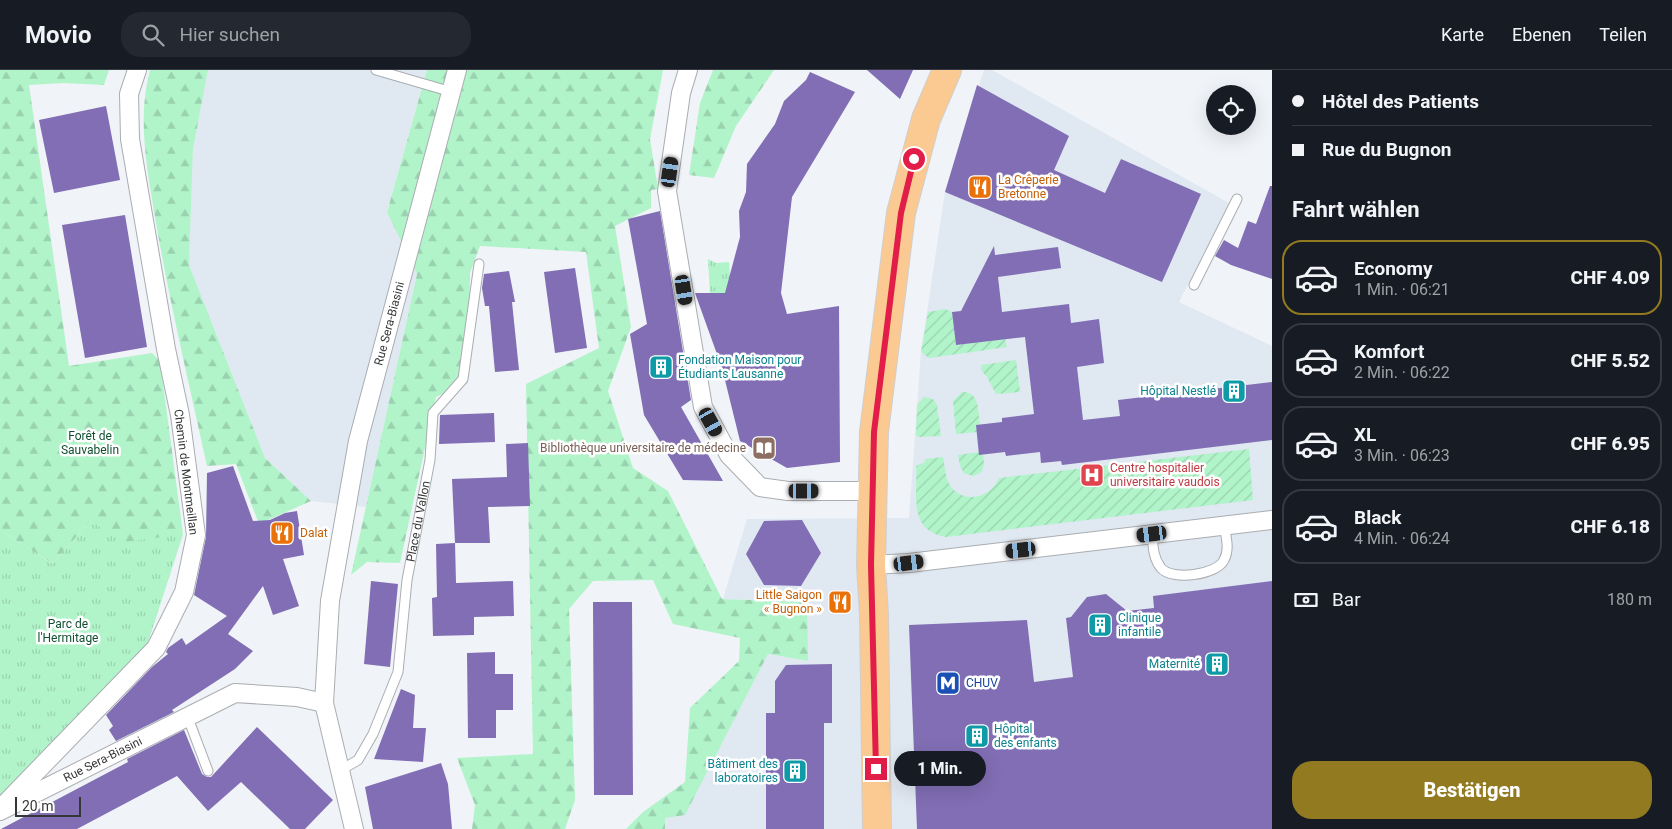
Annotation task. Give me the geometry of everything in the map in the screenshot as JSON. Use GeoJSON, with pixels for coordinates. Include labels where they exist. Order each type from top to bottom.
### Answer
{"type":"FeatureCollection","features":[{"type":"Feature","properties":{"kind":"main road"},"geometry":{"type":"LineString","coordinates":[[877,829],[874,615],[871,565],[874,424],[901,213],[924,127],[947,70]]}},
{"type":"Feature","properties":{"kind":"street","name":"Chemin de Montmeillan"},"geometry":{"type":"LineString","coordinates":[[0,810],[156,648],[184,592],[196,535],[180,415],[164,340],[130,139],[129,94],[137,70]]}},
{"type":"Feature","properties":{"kind":"street","name":"Rue Sera-Biasini"},"geometry":{"type":"LineString","coordinates":[[324,703],[330,601],[358,441],[458,70]]}},
{"type":"Feature","properties":{"kind":"street"},"geometry":{"type":"LineString","coordinates":[[688,70],[681,93],[667,191],[703,407],[729,455],[760,487],[788,491],[872,491]]}},
{"type":"Feature","properties":{"kind":"street"},"geometry":{"type":"LineString","coordinates":[[871,565],[918,562],[1272,520]]}},
{"type":"Feature","properties":{"kind":"street"},"geometry":{"type":"LineString","coordinates":[[184,720],[235,693],[297,697],[324,703],[354,829]]}},
{"type":"Feature","properties":{"kind":"street","name":"Rue Sera-Biasini"},"geometry":{"type":"LineString","coordinates":[[0,810],[184,720]]}},
{"type":"Feature","properties":{"kind":"lane"},"geometry":{"type":"LineString","coordinates":[[376,70],[452,92]]}},
{"type":"Feature","properties":{"kind":"lane"},"geometry":{"type":"LineString","coordinates":[[1194,284],[1237,199]]}},
{"type":"Feature","properties":{"kind":"lane","name":"Place du Vallon"},"geometry":{"type":"LineString","coordinates":[[339,771],[358,760],[370,740],[398,672],[407,580],[430,460],[433,414],[463,379],[479,264]]}},
{"type":"Feature","properties":{"kind":"lane"},"geometry":{"type":"LineString","coordinates":[[1152,534],[1155,558],[1162,569],[1170,575],[1201,572],[1217,569],[1224,561],[1228,549],[1224,525]]}},
{"type":"Feature","properties":{"kind":"lane"},"geometry":{"type":"LineString","coordinates":[[184,720],[208,771]]}},
{"type":"Feature","properties":{"kind":"shaded area"},"geometry":{"type":"Polygon","coordinates":[[[208,70],[427,70],[387,211],[417,274],[366,507],[311,501],[265,458],[189,265],[193,149],[208,70]]]}},
{"type":"Feature","properties":{"kind":"shaded area","name":"Centre hospitalier universitaire vaudois"},"geometry":{"type":"Polygon","coordinates":[[[984,70],[992,70],[1229,203],[1179,302],[1272,346],[1272,829],[665,829],[665,818],[685,814],[768,654],[807,661],[807,602],[723,599],[747,519],[909,518],[921,352],[945,192],[984,70]]]}},
{"type":"Feature","properties":{"kind":"green space","name":"Forêt de Sauvabelin"},"geometry":{"type":"Polygon","coordinates":[[[0,70],[109,70],[104,85],[63,83],[29,85],[69,366],[152,353],[160,361],[183,534],[146,648],[90,521],[53,564],[0,530],[0,70]]]}},
{"type":"Feature","properties":{"kind":"green space"},"geometry":{"type":"Polygon","coordinates":[[[150,70],[208,70],[193,149],[189,265],[265,458],[311,501],[259,524],[236,464],[207,466],[166,279],[149,180],[145,144],[144,107],[150,70]]]}},
{"type":"Feature","properties":{"kind":"green space"},"geometry":{"type":"Polygon","coordinates":[[[427,70],[663,70],[650,139],[658,189],[651,190],[651,208],[615,226],[631,327],[608,391],[633,468],[668,491],[722,599],[807,602],[808,661],[768,654],[685,815],[665,818],[665,829],[626,829],[643,812],[685,782],[690,708],[739,661],[740,638],[673,624],[653,580],[593,581],[569,609],[575,800],[565,829],[472,829],[475,805],[457,758],[533,754],[526,384],[599,348],[586,252],[480,246],[470,273],[468,383],[436,397],[400,563],[367,562],[351,575],[417,274],[387,212],[427,70]]]}},
{"type":"Feature","properties":{"kind":"green space"},"geometry":{"type":"Polygon","coordinates":[[[713,70],[774,70],[736,126],[714,178],[689,175],[700,103],[713,70]]]}},
{"type":"Feature","properties":{"kind":"green space"},"geometry":{"type":"Polygon","coordinates":[[[708,259],[716,263],[729,262],[731,293],[710,293],[708,259]]]}},
{"type":"Feature","properties":{"kind":"green space"},"geometry":{"type":"Polygon","coordinates":[[[945,309],[952,312],[956,345],[1005,339],[1007,347],[929,358],[921,352],[928,312],[945,309]]]}},
{"type":"Feature","properties":{"kind":"green space"},"geometry":{"type":"Polygon","coordinates":[[[1016,360],[1020,392],[996,394],[981,370],[981,365],[1016,360]]]}},
{"type":"Feature","properties":{"kind":"green space"},"geometry":{"type":"Polygon","coordinates":[[[962,392],[972,395],[977,403],[980,425],[976,425],[977,432],[956,434],[953,401],[962,392]]]}},
{"type":"Feature","properties":{"kind":"green space"},"geometry":{"type":"Polygon","coordinates":[[[924,397],[933,399],[937,405],[941,436],[918,437],[916,435],[917,405],[924,397]]]}},
{"type":"Feature","properties":{"kind":"green space"},"geometry":{"type":"Polygon","coordinates":[[[1249,449],[1253,500],[946,537],[934,533],[925,527],[917,510],[916,466],[925,462],[925,459],[943,457],[946,477],[951,487],[957,493],[971,497],[984,494],[990,490],[999,478],[1249,449]]]}},
{"type":"Feature","properties":{"kind":"green space"},"geometry":{"type":"Polygon","coordinates":[[[979,452],[979,455],[983,455],[982,472],[973,476],[964,473],[960,466],[958,455],[979,452]]]}},
{"type":"Feature","properties":{"kind":"green space","name":"Parc de l'Hermitage"},"geometry":{"type":"Polygon","coordinates":[[[90,521],[126,542],[183,534],[146,648],[0,800],[0,530],[53,564],[90,521]]]}},
{"type":"Feature","properties":{"kind":"building"},"geometry":{"type":"Polygon","coordinates":[[[867,70],[913,70],[900,99],[867,70]]]}},
{"type":"Feature","properties":{"kind":"building"},"geometry":{"type":"Polygon","coordinates":[[[810,72],[855,92],[792,197],[781,293],[787,314],[839,306],[840,462],[787,468],[740,441],[722,368],[695,293],[725,293],[740,237],[739,211],[746,192],[747,164],[775,124],[784,101],[806,80],[810,72]]]}},
{"type":"Feature","properties":{"kind":"building"},"geometry":{"type":"Polygon","coordinates":[[[977,85],[1069,136],[1054,170],[1105,193],[1121,159],[1201,194],[1162,282],[945,192],[977,85]]]}},
{"type":"Feature","properties":{"kind":"building"},"geometry":{"type":"Polygon","coordinates":[[[106,106],[120,180],[54,193],[39,120],[106,106]]]}},
{"type":"Feature","properties":{"kind":"building"},"geometry":{"type":"Polygon","coordinates":[[[1270,186],[1272,186],[1272,279],[1231,265],[1215,256],[1224,240],[1238,248],[1248,221],[1256,224],[1270,186]]]}},
{"type":"Feature","properties":{"kind":"building","name":"Fondation Maison pour Étudiants Lausanne"},"geometry":{"type":"Polygon","coordinates":[[[660,211],[691,400],[681,407],[723,481],[683,480],[644,415],[630,334],[647,324],[628,219],[660,211]]]}},
{"type":"Feature","properties":{"kind":"building"},"geometry":{"type":"Polygon","coordinates":[[[125,215],[147,347],[85,358],[62,225],[125,215]]]}},
{"type":"Feature","properties":{"kind":"building","name":"Hôpital Nestlé"},"geometry":{"type":"Polygon","coordinates":[[[994,246],[995,255],[1058,247],[1061,268],[998,277],[1002,312],[1069,304],[1071,323],[1099,319],[1104,363],[1077,367],[1083,420],[1120,416],[1118,400],[1272,382],[1272,440],[1062,465],[1061,461],[1041,463],[1040,452],[1006,456],[1005,452],[979,455],[976,425],[1002,422],[1002,418],[1034,414],[1025,337],[956,345],[952,312],[961,311],[994,246]]]}},
{"type":"Feature","properties":{"kind":"building"},"geometry":{"type":"Polygon","coordinates":[[[575,268],[587,348],[555,353],[544,272],[575,268]]]}},
{"type":"Feature","properties":{"kind":"building"},"geometry":{"type":"Polygon","coordinates":[[[509,271],[515,302],[512,302],[519,370],[495,372],[489,306],[485,306],[482,288],[484,274],[509,271]]]}},
{"type":"Feature","properties":{"kind":"building"},"geometry":{"type":"Polygon","coordinates":[[[494,413],[495,442],[439,444],[440,415],[494,413]]]}},
{"type":"Feature","properties":{"kind":"building"},"geometry":{"type":"Polygon","coordinates":[[[528,443],[530,506],[488,507],[490,543],[455,543],[452,479],[507,477],[506,444],[528,443]]]}},
{"type":"Feature","properties":{"kind":"building"},"geometry":{"type":"Polygon","coordinates":[[[233,466],[253,521],[270,520],[285,513],[297,511],[304,555],[283,559],[299,606],[273,615],[263,586],[228,634],[253,651],[235,669],[172,710],[174,712],[116,741],[109,730],[113,726],[106,715],[152,667],[168,654],[166,652],[168,648],[182,638],[186,645],[227,616],[194,595],[206,537],[207,473],[233,466]]]}},
{"type":"Feature","properties":{"kind":"building"},"geometry":{"type":"Polygon","coordinates":[[[802,520],[821,553],[801,586],[764,585],[746,554],[764,521],[802,520]]]}},
{"type":"Feature","properties":{"kind":"building"},"geometry":{"type":"Polygon","coordinates":[[[455,543],[456,583],[513,581],[514,616],[474,617],[474,635],[433,636],[432,598],[437,597],[436,544],[455,543]]]}},
{"type":"Feature","properties":{"kind":"building"},"geometry":{"type":"Polygon","coordinates":[[[371,581],[398,584],[390,667],[364,664],[371,581]]]}},
{"type":"Feature","properties":{"kind":"building","name":"Hôpital des enfants"},"geometry":{"type":"Polygon","coordinates":[[[1272,581],[1272,829],[917,829],[909,625],[1027,620],[1034,682],[1073,677],[1066,618],[1071,617],[1087,597],[1106,594],[1127,611],[1154,608],[1153,596],[1272,581]]]}},
{"type":"Feature","properties":{"kind":"building"},"geometry":{"type":"Polygon","coordinates":[[[593,602],[632,602],[633,795],[594,795],[593,602]]]}},
{"type":"Feature","properties":{"kind":"building"},"geometry":{"type":"Polygon","coordinates":[[[495,652],[495,674],[513,674],[513,710],[496,710],[496,738],[468,738],[467,653],[495,652]]]}},
{"type":"Feature","properties":{"kind":"building","name":"Bâtiment des laboratoires"},"geometry":{"type":"Polygon","coordinates":[[[832,664],[832,723],[824,723],[824,829],[766,829],[766,713],[775,713],[775,681],[786,665],[832,664]]]}},
{"type":"Feature","properties":{"kind":"building"},"geometry":{"type":"Polygon","coordinates":[[[401,689],[415,695],[413,728],[426,728],[423,762],[374,759],[401,689]]]}},
{"type":"Feature","properties":{"kind":"building"},"geometry":{"type":"Polygon","coordinates":[[[257,727],[333,800],[305,829],[290,829],[241,782],[208,811],[177,776],[77,829],[1,829],[128,762],[127,759],[184,730],[202,774],[211,777],[257,727]]]}},
{"type":"Feature","properties":{"kind":"building"},"geometry":{"type":"Polygon","coordinates":[[[441,763],[448,784],[452,829],[373,829],[365,787],[441,763]]]}},
{"type":"Feature","properties":{"kind":"place","name":"La Crêperie Bretonne"},"geometry":{"type":"Point","coordinates":[980,187]}},
{"type":"Feature","properties":{"kind":"place","name":"Fondation Maison pour Étudiants Lausanne"},"geometry":{"type":"Point","coordinates":[661,367]}},
{"type":"Feature","properties":{"kind":"place","name":"Hôpital Nestlé"},"geometry":{"type":"Point","coordinates":[1234,391]}},
{"type":"Feature","properties":{"kind":"place","name":"Bibliothèque universitaire de médecine"},"geometry":{"type":"Point","coordinates":[764,448]}},
{"type":"Feature","properties":{"kind":"place","name":"Centre hospitalier universitaire vaudois"},"geometry":{"type":"Point","coordinates":[1092,475]}},
{"type":"Feature","properties":{"kind":"place","name":"Dalat"},"geometry":{"type":"Point","coordinates":[282,533]}},
{"type":"Feature","properties":{"kind":"place","name":"Little Saigon « Bugnon »"},"geometry":{"type":"Point","coordinates":[840,602]}},
{"type":"Feature","properties":{"kind":"place","name":"Clinique infantile"},"geometry":{"type":"Point","coordinates":[1100,625]}},
{"type":"Feature","properties":{"kind":"place","name":"Maternité"},"geometry":{"type":"Point","coordinates":[1217,664]}},
{"type":"Feature","properties":{"kind":"place","name":"CHUV"},"geometry":{"type":"Point","coordinates":[948,683]}},
{"type":"Feature","properties":{"kind":"place","name":"Hôpital des enfants"},"geometry":{"type":"Point","coordinates":[977,736]}},
{"type":"Feature","properties":{"kind":"place","name":"Bâtiment des laboratoires"},"geometry":{"type":"Point","coordinates":[795,771]}},
{"type":"Feature","properties":{"kind":"route"},"geometry":{"type":"LineString","coordinates":[[876,769],[874,615],[871,565],[874,432],[901,213],[914,159]]}}]}
